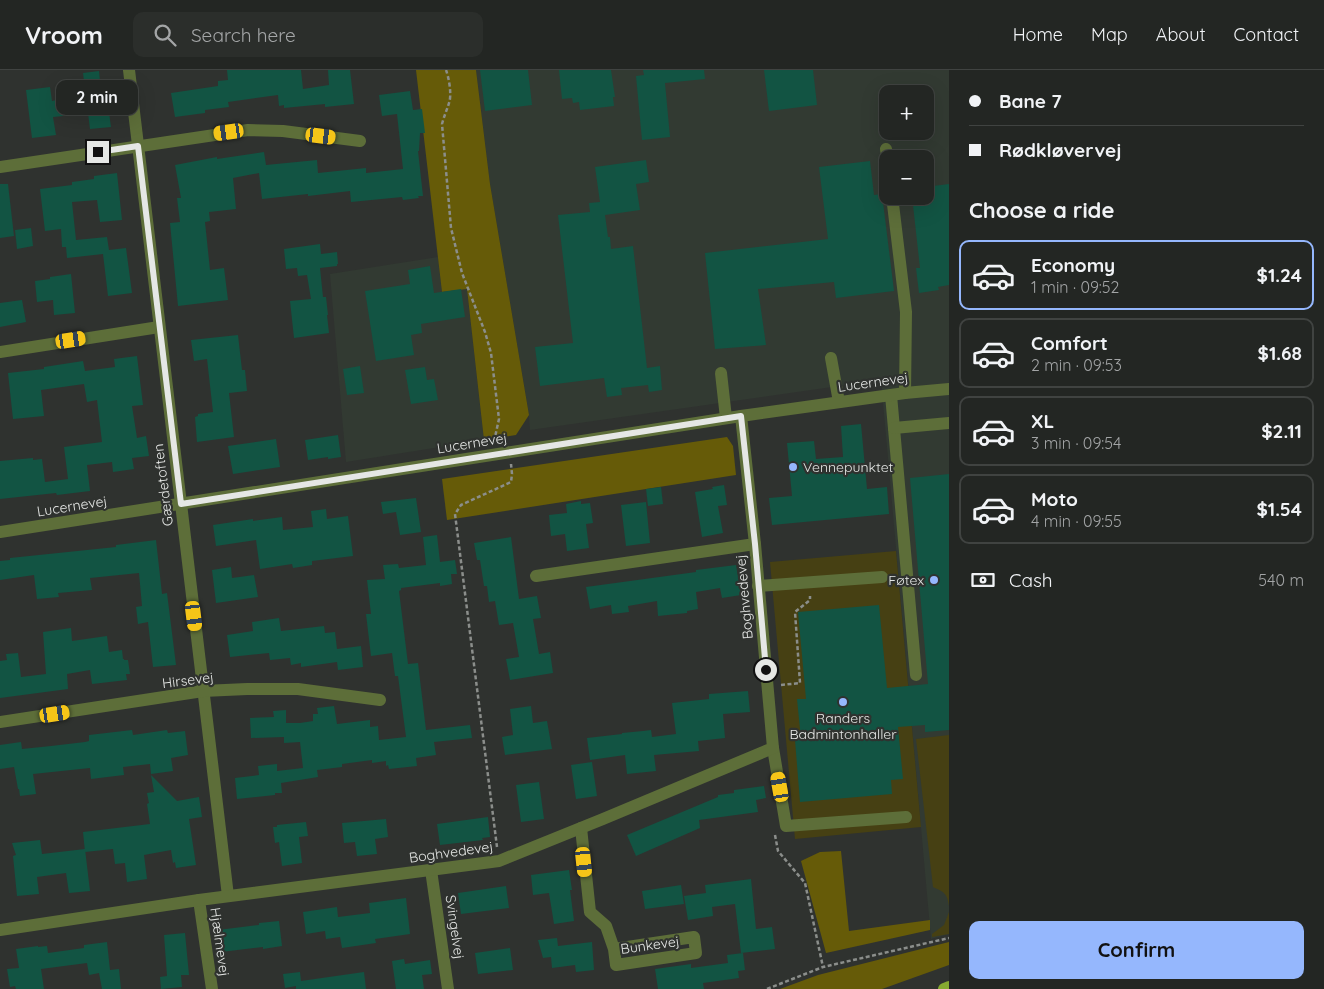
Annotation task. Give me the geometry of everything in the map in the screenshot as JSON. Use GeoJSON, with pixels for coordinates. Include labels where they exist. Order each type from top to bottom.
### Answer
{"type":"FeatureCollection","features":[{"type":"Feature","properties":{"kind":"main road"},"geometry":{"type":"LineString","coordinates":[[944,989],[949,988]]}},
{"type":"Feature","properties":{"kind":"street","name":"Gærdetoften"},"geometry":{"type":"LineString","coordinates":[[129,70],[228,896]]}},
{"type":"Feature","properties":{"kind":"street"},"geometry":{"type":"LineString","coordinates":[[0,167],[248,130],[283,131],[360,141]]}},
{"type":"Feature","properties":{"kind":"street"},"geometry":{"type":"LineString","coordinates":[[893,205],[906,312],[905,393]]}},
{"type":"Feature","properties":{"kind":"street"},"geometry":{"type":"LineString","coordinates":[[0,352],[159,326]]}},
{"type":"Feature","properties":{"kind":"street"},"geometry":{"type":"LineString","coordinates":[[831,358],[840,402]]}},
{"type":"Feature","properties":{"kind":"street"},"geometry":{"type":"LineString","coordinates":[[721,373],[726,418]]}},
{"type":"Feature","properties":{"kind":"street","name":"Lucernevej"},"geometry":{"type":"LineString","coordinates":[[0,532],[726,418],[905,393],[949,389]]}},
{"type":"Feature","properties":{"kind":"street"},"geometry":{"type":"LineString","coordinates":[[891,395],[916,675]]}},
{"type":"Feature","properties":{"kind":"street","name":"Boghvedevej"},"geometry":{"type":"LineString","coordinates":[[0,930],[199,900],[499,861],[773,748],[755,544],[741,416]]}},
{"type":"Feature","properties":{"kind":"street"},"geometry":{"type":"LineString","coordinates":[[894,428],[949,423]]}},
{"type":"Feature","properties":{"kind":"street","name":"Boghvedevej"},"geometry":{"type":"LineString","coordinates":[[536,576],[755,544]]}},
{"type":"Feature","properties":{"kind":"street"},"geometry":{"type":"LineString","coordinates":[[758,586],[882,577]]}},
{"type":"Feature","properties":{"kind":"street","name":"Hirsevej"},"geometry":{"type":"LineString","coordinates":[[0,722],[203,691],[298,689],[380,700]]}},
{"type":"Feature","properties":{"kind":"street"},"geometry":{"type":"LineString","coordinates":[[773,748],[786,826],[906,817]]}},
{"type":"Feature","properties":{"kind":"street","name":"Bunkevej"},"geometry":{"type":"LineString","coordinates":[[581,828],[590,912],[606,926],[614,949],[616,965],[696,954],[694,937],[614,949]]}},
{"type":"Feature","properties":{"kind":"street","name":"Svingelvej"},"geometry":{"type":"LineString","coordinates":[[431,870],[448,989]]}},
{"type":"Feature","properties":{"kind":"street","name":"Hjælmevej"},"geometry":{"type":"LineString","coordinates":[[199,900],[212,989]]}},
{"type":"Feature","properties":{"kind":"path"},"geometry":{"type":"LineString","coordinates":[[446,70],[449,78],[450,102],[442,124],[451,228],[462,273],[485,332],[491,353],[499,419],[495,438],[512,474],[511,482],[461,505],[455,514],[499,861]]}},
{"type":"Feature","properties":{"kind":"path"},"geometry":{"type":"LineString","coordinates":[[768,686],[800,683],[795,612],[810,600],[809,582]]}},
{"type":"Feature","properties":{"kind":"path"},"geometry":{"type":"LineString","coordinates":[[774,832],[778,851],[805,883],[823,967]]}},
{"type":"Feature","properties":{"kind":"path"},"geometry":{"type":"LineString","coordinates":[[767,989],[823,967],[949,938]]}},
{"type":"Feature","properties":{"kind":"shaded area"},"geometry":{"type":"Polygon","coordinates":[[[416,70],[476,70],[490,184],[529,415],[516,435],[484,440],[467,289],[442,292],[416,70]]]}},
{"type":"Feature","properties":{"kind":"shaded area"},"geometry":{"type":"Polygon","coordinates":[[[476,70],[949,70],[949,934],[931,939],[881,380],[530,430],[490,184],[476,70]]]}},
{"type":"Feature","properties":{"kind":"shaded area"},"geometry":{"type":"Polygon","coordinates":[[[438,257],[442,292],[467,289],[484,440],[346,462],[330,274],[438,257]]]}},
{"type":"Feature","properties":{"kind":"shaded area"},"geometry":{"type":"Polygon","coordinates":[[[727,437],[733,446],[736,475],[447,520],[442,479],[727,437]]]}},
{"type":"Feature","properties":{"kind":"shaded area"},"geometry":{"type":"Polygon","coordinates":[[[896,551],[921,827],[795,839],[770,562],[896,551]]]}},
{"type":"Feature","properties":{"kind":"shaded area"},"geometry":{"type":"Polygon","coordinates":[[[949,735],[949,906],[944,894],[933,887],[916,739],[949,735]]]}},
{"type":"Feature","properties":{"kind":"shaded area"},"geometry":{"type":"Polygon","coordinates":[[[841,851],[849,931],[930,920],[930,930],[826,953],[801,861],[820,852],[841,851]]]}},
{"type":"Feature","properties":{"kind":"shaded area"},"geometry":{"type":"Polygon","coordinates":[[[949,912],[949,934],[932,937],[932,934],[944,925],[949,912]]]}},
{"type":"Feature","properties":{"kind":"shaded area"},"geometry":{"type":"Polygon","coordinates":[[[949,942],[949,965],[882,989],[780,989],[818,975],[949,942]]]}},
{"type":"Feature","properties":{"kind":"building"},"geometry":{"type":"Polygon","coordinates":[[[227,70],[301,70],[303,89],[329,85],[328,70],[350,70],[354,104],[325,107],[325,104],[284,108],[284,105],[279,106],[278,95],[228,102],[229,107],[205,110],[205,113],[175,117],[171,93],[218,86],[218,81],[228,80],[227,70]]]}},
{"type":"Feature","properties":{"kind":"building"},"geometry":{"type":"Polygon","coordinates":[[[480,70],[528,70],[532,105],[485,111],[480,70]]]}},
{"type":"Feature","properties":{"kind":"building"},"geometry":{"type":"Polygon","coordinates":[[[559,70],[611,70],[615,97],[613,97],[614,106],[580,110],[579,102],[573,103],[572,98],[562,99],[559,70]]]}},
{"type":"Feature","properties":{"kind":"building"},"geometry":{"type":"Polygon","coordinates":[[[643,70],[704,70],[705,79],[665,83],[670,137],[642,140],[636,76],[644,75],[643,70]]]}},
{"type":"Feature","properties":{"kind":"building"},"geometry":{"type":"Polygon","coordinates":[[[764,70],[813,70],[817,105],[769,111],[764,70]]]}},
{"type":"Feature","properties":{"kind":"building"},"geometry":{"type":"Polygon","coordinates":[[[99,71],[101,91],[106,91],[111,127],[90,129],[83,73],[99,71]]]}},
{"type":"Feature","properties":{"kind":"building"},"geometry":{"type":"Polygon","coordinates":[[[50,87],[52,101],[61,99],[63,116],[53,117],[56,135],[32,138],[26,90],[50,87]]]}},
{"type":"Feature","properties":{"kind":"building"},"geometry":{"type":"Polygon","coordinates":[[[410,91],[413,110],[422,109],[425,133],[420,133],[418,151],[423,196],[403,200],[402,197],[351,202],[350,191],[262,199],[259,173],[233,178],[236,209],[209,212],[210,221],[205,222],[210,270],[224,268],[228,300],[178,306],[170,223],[180,222],[177,198],[181,198],[175,165],[217,157],[217,159],[264,152],[266,165],[317,160],[318,173],[366,168],[366,173],[403,169],[397,114],[382,116],[379,95],[410,91]]]}},
{"type":"Feature","properties":{"kind":"building"},"geometry":{"type":"Polygon","coordinates":[[[646,160],[649,182],[636,184],[640,210],[605,215],[611,249],[633,246],[647,368],[660,366],[662,390],[649,392],[648,385],[621,388],[622,395],[607,397],[604,378],[540,386],[535,347],[573,343],[558,215],[590,212],[589,203],[600,202],[595,167],[646,160]]]}},
{"type":"Feature","properties":{"kind":"building"},"geometry":{"type":"Polygon","coordinates":[[[870,161],[874,195],[879,194],[879,205],[883,205],[894,291],[836,298],[834,282],[758,289],[766,345],[715,349],[705,253],[828,239],[819,167],[870,161]]]}},
{"type":"Feature","properties":{"kind":"building"},"geometry":{"type":"Polygon","coordinates":[[[117,173],[122,220],[100,222],[97,200],[72,202],[76,240],[107,237],[109,250],[126,248],[132,293],[108,296],[103,254],[67,258],[66,247],[62,247],[61,229],[45,231],[40,189],[72,185],[72,182],[94,179],[94,176],[117,173]]]}},
{"type":"Feature","properties":{"kind":"building"},"geometry":{"type":"Polygon","coordinates":[[[0,184],[8,184],[14,236],[0,238],[0,184]]]}},
{"type":"Feature","properties":{"kind":"building"},"geometry":{"type":"Polygon","coordinates":[[[949,184],[949,285],[938,287],[939,290],[919,293],[916,268],[920,268],[913,205],[934,205],[934,186],[949,184]]]}},
{"type":"Feature","properties":{"kind":"building"},"geometry":{"type":"Polygon","coordinates":[[[31,228],[33,246],[17,249],[15,230],[31,228]]]}},
{"type":"Feature","properties":{"kind":"building"},"geometry":{"type":"Polygon","coordinates":[[[320,244],[321,254],[337,252],[337,266],[320,268],[323,297],[326,297],[329,333],[294,338],[290,301],[311,299],[307,275],[298,276],[297,268],[286,269],[284,249],[320,244]]]}},
{"type":"Feature","properties":{"kind":"building"},"geometry":{"type":"Polygon","coordinates":[[[430,266],[434,293],[461,289],[465,317],[421,324],[422,333],[411,335],[414,355],[376,361],[365,291],[410,284],[408,270],[430,266]]]}},
{"type":"Feature","properties":{"kind":"building"},"geometry":{"type":"Polygon","coordinates":[[[71,274],[75,313],[54,315],[53,300],[37,302],[35,281],[71,274]]]}},
{"type":"Feature","properties":{"kind":"building"},"geometry":{"type":"Polygon","coordinates":[[[22,300],[26,322],[0,327],[0,303],[22,300]]]}},
{"type":"Feature","properties":{"kind":"building"},"geometry":{"type":"Polygon","coordinates":[[[238,335],[242,370],[245,370],[247,391],[229,393],[234,437],[197,442],[195,417],[198,414],[213,412],[207,359],[194,361],[191,340],[238,335]]]}},
{"type":"Feature","properties":{"kind":"building"},"geometry":{"type":"Polygon","coordinates":[[[137,356],[143,405],[132,406],[137,438],[146,436],[149,456],[132,458],[134,469],[113,472],[112,462],[87,465],[90,491],[0,499],[0,461],[42,459],[45,482],[68,479],[64,447],[102,442],[97,400],[87,402],[84,384],[41,390],[44,416],[13,419],[8,373],[44,369],[44,367],[83,361],[85,371],[115,367],[114,359],[137,356]]]}},
{"type":"Feature","properties":{"kind":"building"},"geometry":{"type":"Polygon","coordinates":[[[360,366],[364,393],[347,395],[343,369],[360,366]]]}},
{"type":"Feature","properties":{"kind":"building"},"geometry":{"type":"Polygon","coordinates":[[[425,367],[427,380],[434,379],[438,400],[411,404],[405,370],[425,367]]]}},
{"type":"Feature","properties":{"kind":"building"},"geometry":{"type":"Polygon","coordinates":[[[861,424],[867,489],[887,487],[889,514],[772,525],[769,498],[792,496],[787,443],[814,441],[816,459],[843,457],[841,426],[861,424]]]}},
{"type":"Feature","properties":{"kind":"building"},"geometry":{"type":"Polygon","coordinates":[[[338,435],[341,457],[308,460],[305,440],[338,435]]]}},
{"type":"Feature","properties":{"kind":"building"},"geometry":{"type":"Polygon","coordinates":[[[276,439],[280,467],[233,474],[228,446],[276,439]]]}},
{"type":"Feature","properties":{"kind":"building","name":"Randers Badmintonhaller"},"geometry":{"type":"Polygon","coordinates":[[[949,474],[949,730],[925,732],[925,725],[898,727],[903,779],[891,780],[892,794],[800,802],[795,740],[801,739],[797,699],[806,699],[798,612],[879,605],[887,688],[928,684],[910,478],[949,474]]]}},
{"type":"Feature","properties":{"kind":"building"},"geometry":{"type":"Polygon","coordinates":[[[724,485],[727,505],[718,506],[723,533],[702,537],[695,492],[724,485]]]}},
{"type":"Feature","properties":{"kind":"building"},"geometry":{"type":"Polygon","coordinates":[[[661,487],[663,504],[648,506],[646,489],[661,487]]]}},
{"type":"Feature","properties":{"kind":"building"},"geometry":{"type":"Polygon","coordinates":[[[416,498],[421,532],[400,535],[396,512],[383,514],[381,502],[416,498]]]}},
{"type":"Feature","properties":{"kind":"building"},"geometry":{"type":"Polygon","coordinates":[[[581,501],[581,504],[590,503],[593,523],[586,524],[589,548],[567,551],[565,534],[551,536],[549,515],[567,513],[566,504],[581,501]]]}},
{"type":"Feature","properties":{"kind":"building"},"geometry":{"type":"Polygon","coordinates":[[[646,502],[650,543],[626,546],[621,505],[646,502]]]}},
{"type":"Feature","properties":{"kind":"building"},"geometry":{"type":"Polygon","coordinates":[[[326,509],[327,519],[348,516],[353,556],[312,561],[312,565],[293,568],[292,564],[260,569],[256,540],[216,546],[213,525],[282,517],[283,530],[313,527],[311,511],[326,509]]]}},
{"type":"Feature","properties":{"kind":"building"},"geometry":{"type":"Polygon","coordinates":[[[437,535],[440,562],[455,560],[457,574],[451,574],[452,584],[440,586],[440,583],[401,588],[399,591],[408,664],[418,663],[426,730],[470,725],[472,738],[434,742],[436,755],[416,758],[417,766],[389,769],[388,765],[386,766],[386,761],[372,763],[372,760],[342,764],[342,767],[317,770],[318,777],[281,783],[282,793],[237,799],[235,778],[259,775],[258,766],[277,764],[277,771],[303,768],[300,742],[284,743],[284,737],[251,738],[250,718],[274,717],[273,711],[286,710],[286,723],[300,723],[313,721],[313,714],[318,714],[317,708],[334,706],[337,724],[370,720],[370,727],[378,726],[379,740],[406,737],[398,676],[395,676],[392,653],[371,656],[366,614],[371,614],[367,580],[385,579],[383,565],[398,564],[399,568],[426,565],[423,537],[437,535]]]}},
{"type":"Feature","properties":{"kind":"building"},"geometry":{"type":"Polygon","coordinates":[[[511,537],[519,599],[537,596],[541,618],[533,619],[539,654],[550,652],[553,673],[510,680],[506,659],[519,657],[513,623],[499,625],[495,601],[489,602],[487,586],[484,586],[480,560],[477,560],[474,543],[511,537]]]}},
{"type":"Feature","properties":{"kind":"building"},"geometry":{"type":"Polygon","coordinates":[[[156,540],[162,594],[167,593],[176,665],[153,667],[148,622],[138,624],[136,607],[142,606],[139,573],[90,578],[92,590],[58,593],[59,597],[37,599],[34,575],[0,580],[0,561],[10,560],[10,558],[116,547],[116,545],[156,540]]]}},
{"type":"Feature","properties":{"kind":"building"},"geometry":{"type":"Polygon","coordinates":[[[736,565],[741,595],[722,598],[720,588],[696,592],[698,609],[687,611],[687,613],[658,616],[657,601],[628,606],[629,612],[612,614],[611,605],[590,609],[586,587],[736,565]]]}},
{"type":"Feature","properties":{"kind":"building"},"geometry":{"type":"Polygon","coordinates":[[[231,567],[232,578],[254,575],[258,597],[216,603],[212,570],[231,567]]]}},
{"type":"Feature","properties":{"kind":"building"},"geometry":{"type":"Polygon","coordinates":[[[279,618],[281,631],[324,626],[325,633],[335,632],[337,649],[361,646],[363,667],[338,670],[337,662],[301,667],[301,663],[291,665],[290,658],[270,660],[269,653],[230,657],[227,635],[253,631],[252,622],[279,618]]]}},
{"type":"Feature","properties":{"kind":"building"},"geometry":{"type":"Polygon","coordinates":[[[71,628],[72,641],[107,636],[109,652],[122,650],[123,659],[128,660],[130,674],[126,674],[127,680],[92,684],[90,670],[67,674],[68,689],[0,698],[0,661],[7,660],[6,654],[18,653],[21,677],[46,674],[43,632],[71,628]]]}},
{"type":"Feature","properties":{"kind":"building"},"geometry":{"type":"Polygon","coordinates":[[[748,691],[750,712],[723,714],[725,738],[698,741],[699,751],[654,755],[656,771],[627,774],[625,755],[590,760],[587,738],[651,730],[652,737],[676,734],[672,703],[709,699],[709,694],[748,691]]]}},
{"type":"Feature","properties":{"kind":"building"},"geometry":{"type":"Polygon","coordinates":[[[531,706],[533,723],[547,721],[552,749],[505,755],[502,737],[513,735],[510,709],[531,706]]]}},
{"type":"Feature","properties":{"kind":"building"},"geometry":{"type":"Polygon","coordinates":[[[132,730],[133,735],[167,730],[168,733],[185,731],[188,755],[171,758],[173,771],[151,774],[150,764],[123,767],[124,775],[91,779],[90,768],[33,774],[36,794],[20,796],[14,767],[0,769],[0,745],[21,742],[22,749],[51,746],[89,741],[89,735],[132,730]]]}},
{"type":"Feature","properties":{"kind":"building"},"geometry":{"type":"Polygon","coordinates":[[[592,762],[597,796],[576,799],[571,765],[592,762]]]}},
{"type":"Feature","properties":{"kind":"building"},"geometry":{"type":"Polygon","coordinates":[[[151,775],[177,801],[199,797],[202,817],[189,819],[196,865],[176,868],[175,862],[173,863],[171,850],[144,855],[147,879],[127,882],[125,863],[115,864],[113,849],[85,852],[83,832],[150,824],[147,793],[154,792],[151,775]]]}},
{"type":"Feature","properties":{"kind":"building"},"geometry":{"type":"Polygon","coordinates":[[[539,782],[544,819],[521,822],[516,785],[539,782]]]}},
{"type":"Feature","properties":{"kind":"building"},"geometry":{"type":"Polygon","coordinates":[[[764,786],[766,798],[756,800],[758,812],[699,820],[700,828],[636,856],[627,835],[718,797],[718,795],[734,793],[734,790],[764,786]]]}},
{"type":"Feature","properties":{"kind":"building"},"geometry":{"type":"Polygon","coordinates":[[[488,817],[490,837],[482,838],[483,840],[440,845],[437,824],[488,817]]]}},
{"type":"Feature","properties":{"kind":"building"},"geometry":{"type":"Polygon","coordinates":[[[386,819],[388,837],[375,839],[377,854],[357,856],[355,842],[344,843],[342,823],[386,819]]]}},
{"type":"Feature","properties":{"kind":"building"},"geometry":{"type":"Polygon","coordinates":[[[306,822],[308,836],[299,837],[302,863],[282,866],[279,842],[275,843],[273,827],[306,822]]]}},
{"type":"Feature","properties":{"kind":"building"},"geometry":{"type":"Polygon","coordinates":[[[40,840],[42,854],[85,849],[90,891],[69,893],[66,873],[37,877],[39,894],[17,896],[13,856],[16,855],[12,843],[40,840]]]}},
{"type":"Feature","properties":{"kind":"building"},"geometry":{"type":"Polygon","coordinates":[[[569,870],[574,921],[554,924],[549,893],[533,895],[531,875],[569,870]]]}},
{"type":"Feature","properties":{"kind":"building"},"geometry":{"type":"Polygon","coordinates":[[[751,879],[756,929],[772,927],[775,949],[741,953],[735,904],[712,907],[713,916],[688,920],[684,896],[706,893],[705,885],[751,879]]]}},
{"type":"Feature","properties":{"kind":"building"},"geometry":{"type":"Polygon","coordinates":[[[681,885],[684,904],[645,909],[642,891],[681,885]]]}},
{"type":"Feature","properties":{"kind":"building"},"geometry":{"type":"Polygon","coordinates":[[[506,886],[509,908],[461,914],[458,893],[506,886]]]}},
{"type":"Feature","properties":{"kind":"building"},"geometry":{"type":"Polygon","coordinates":[[[406,898],[410,934],[375,939],[376,943],[342,948],[340,937],[326,939],[325,931],[306,934],[303,912],[337,907],[338,917],[370,913],[369,903],[406,898]]]}},
{"type":"Feature","properties":{"kind":"building"},"geometry":{"type":"Polygon","coordinates":[[[279,921],[282,946],[221,952],[218,930],[279,921]]]}},
{"type":"Feature","properties":{"kind":"building"},"geometry":{"type":"Polygon","coordinates":[[[185,933],[189,975],[181,975],[182,987],[161,989],[160,977],[167,976],[164,935],[185,933]]]}},
{"type":"Feature","properties":{"kind":"building"},"geometry":{"type":"Polygon","coordinates":[[[557,938],[558,946],[592,942],[594,970],[576,972],[575,965],[552,968],[551,957],[543,958],[538,940],[557,938]]]}},
{"type":"Feature","properties":{"kind":"building"},"geometry":{"type":"Polygon","coordinates":[[[107,942],[110,970],[119,969],[121,989],[102,989],[99,973],[89,975],[87,963],[41,969],[44,989],[16,989],[15,986],[10,987],[7,969],[19,968],[16,949],[47,946],[48,953],[84,948],[84,945],[107,942]]]}},
{"type":"Feature","properties":{"kind":"building"},"geometry":{"type":"Polygon","coordinates":[[[510,948],[513,970],[478,974],[475,953],[510,948]]]}},
{"type":"Feature","properties":{"kind":"building"},"geometry":{"type":"Polygon","coordinates":[[[743,953],[745,970],[738,971],[739,978],[703,983],[704,989],[658,989],[655,969],[691,964],[691,968],[728,963],[727,955],[743,953]]]}},
{"type":"Feature","properties":{"kind":"building"},"geometry":{"type":"Polygon","coordinates":[[[404,959],[405,964],[430,960],[432,974],[422,975],[424,989],[396,989],[392,961],[404,959]]]}},
{"type":"Feature","properties":{"kind":"building"},"geometry":{"type":"Polygon","coordinates":[[[300,972],[301,981],[364,972],[366,989],[296,989],[296,986],[285,988],[283,974],[300,972]]]}},
{"type":"Feature","properties":{"kind":"place","name":"Vennepunktet"},"geometry":{"type":"Point","coordinates":[793,467]}},
{"type":"Feature","properties":{"kind":"place","name":"Føtex"},"geometry":{"type":"Point","coordinates":[934,580]}},
{"type":"Feature","properties":{"kind":"place","name":"Randers Badmintonhaller"},"geometry":{"type":"Point","coordinates":[843,702]}},
{"type":"Feature","properties":{"kind":"route"},"geometry":{"type":"LineString","coordinates":[[98,152],[138,146],[181,504],[741,416],[766,670]]}}]}
